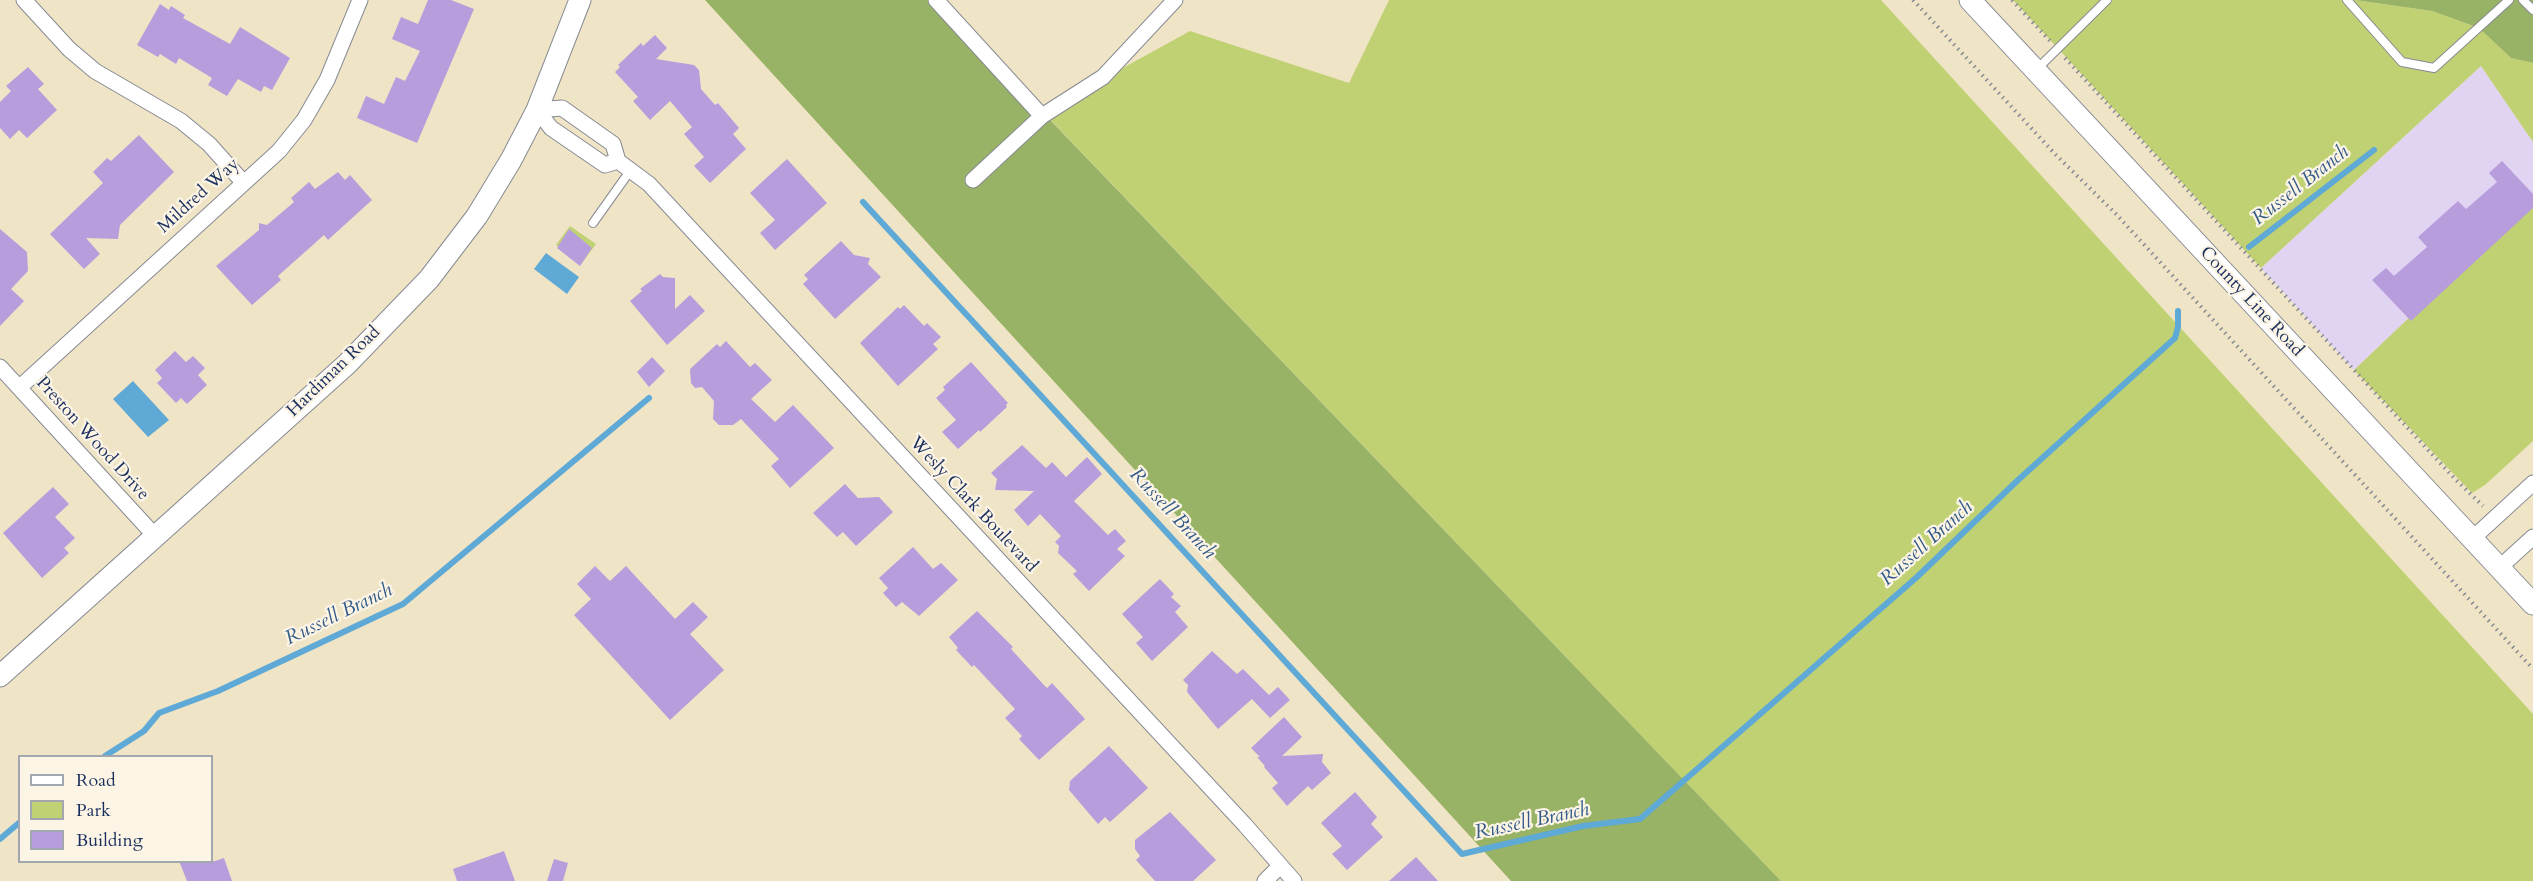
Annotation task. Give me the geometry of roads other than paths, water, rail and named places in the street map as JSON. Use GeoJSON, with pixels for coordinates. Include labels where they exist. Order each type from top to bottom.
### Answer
{"type":"FeatureCollection","features":[{"type":"Feature","properties":{"kind":"street"},"geometry":{"type":"LineString","coordinates":[[24,0],[69,49],[95,71],[181,121],[209,144],[243,182]]}},
{"type":"Feature","properties":{"kind":"street","name":"Mildred Way"},"geometry":{"type":"LineString","coordinates":[[20,387],[279,151],[304,120],[327,80],[360,0]]}},
{"type":"Feature","properties":{"kind":"street","name":"Hardiman Road"},"geometry":{"type":"LineString","coordinates":[[0,676],[347,364],[429,279],[477,216],[511,160],[537,110],[580,0]]}},
{"type":"Feature","properties":{"kind":"street"},"geometry":{"type":"LineString","coordinates":[[936,0],[1042,116]]}},
{"type":"Feature","properties":{"kind":"street"},"geometry":{"type":"LineString","coordinates":[[973,180],[1042,116],[1103,77],[1175,0]]}},
{"type":"Feature","properties":{"kind":"street","name":"County Line Road"},"geometry":{"type":"LineString","coordinates":[[1970,0],[2533,604]]}},
{"type":"Feature","properties":{"kind":"street","name":"Wesly Clark Boulevard"},"geometry":{"type":"LineString","coordinates":[[537,110],[562,108],[613,144],[624,166],[657,193],[1245,825],[1294,881]]}},
{"type":"Feature","properties":{"kind":"street","name":"Wesly Clark Boulevard"},"geometry":{"type":"LineString","coordinates":[[537,110],[551,128],[605,165],[624,166]]}},
{"type":"Feature","properties":{"kind":"street","name":"Preston Wood Drive"},"geometry":{"type":"LineString","coordinates":[[0,367],[156,537]]}},
{"type":"Feature","properties":{"kind":"street"},"geometry":{"type":"LineString","coordinates":[[2472,539],[2533,483]]}},
{"type":"Feature","properties":{"kind":"street"},"geometry":{"type":"LineString","coordinates":[[2499,568],[2533,537]]}},
{"type":"Feature","properties":{"kind":"street"},"geometry":{"type":"LineString","coordinates":[[1265,881],[1280,866]]}},
{"type":"Feature","properties":{"kind":"lane"},"geometry":{"type":"LineString","coordinates":[[2035,71],[2107,0]]}},
{"type":"Feature","properties":{"kind":"lane"},"geometry":{"type":"LineString","coordinates":[[2347,0],[2402,62],[2434,68],[2509,0]]}},
{"type":"Feature","properties":{"kind":"lane"},"geometry":{"type":"LineString","coordinates":[[2523,0],[2533,10]]}},
{"type":"Feature","properties":{"kind":"lane"},"geometry":{"type":"LineString","coordinates":[[593,223],[624,166]]}},
{"type":"Feature","properties":{"kind":"water"},"geometry":{"type":"Polygon","coordinates":[[[546,253],[579,277],[567,294],[534,269],[546,253]]]}},
{"type":"Feature","properties":{"kind":"water"},"geometry":{"type":"Polygon","coordinates":[[[133,381],[169,420],[148,437],[113,399],[133,381]]]}},
{"type":"Feature","properties":{"kind":"waterway","name":"Russell Branch"},"geometry":{"type":"LineString","coordinates":[[2249,247],[2374,150]]}},
{"type":"Feature","properties":{"kind":"waterway","name":"Russell Branch"},"geometry":{"type":"LineString","coordinates":[[863,202],[1462,854],[1583,826],[1640,819],[1917,577],[2018,480],[2175,338],[2178,311]]}},
{"type":"Feature","properties":{"kind":"waterway","name":"Russell Branch"},"geometry":{"type":"LineString","coordinates":[[107,755],[144,731],[159,713],[218,691],[403,604],[649,398]]}},
{"type":"Feature","properties":{"kind":"waterway","name":"Russell Branch"},"geometry":{"type":"LineString","coordinates":[[0,839],[18,824]]}}]}
